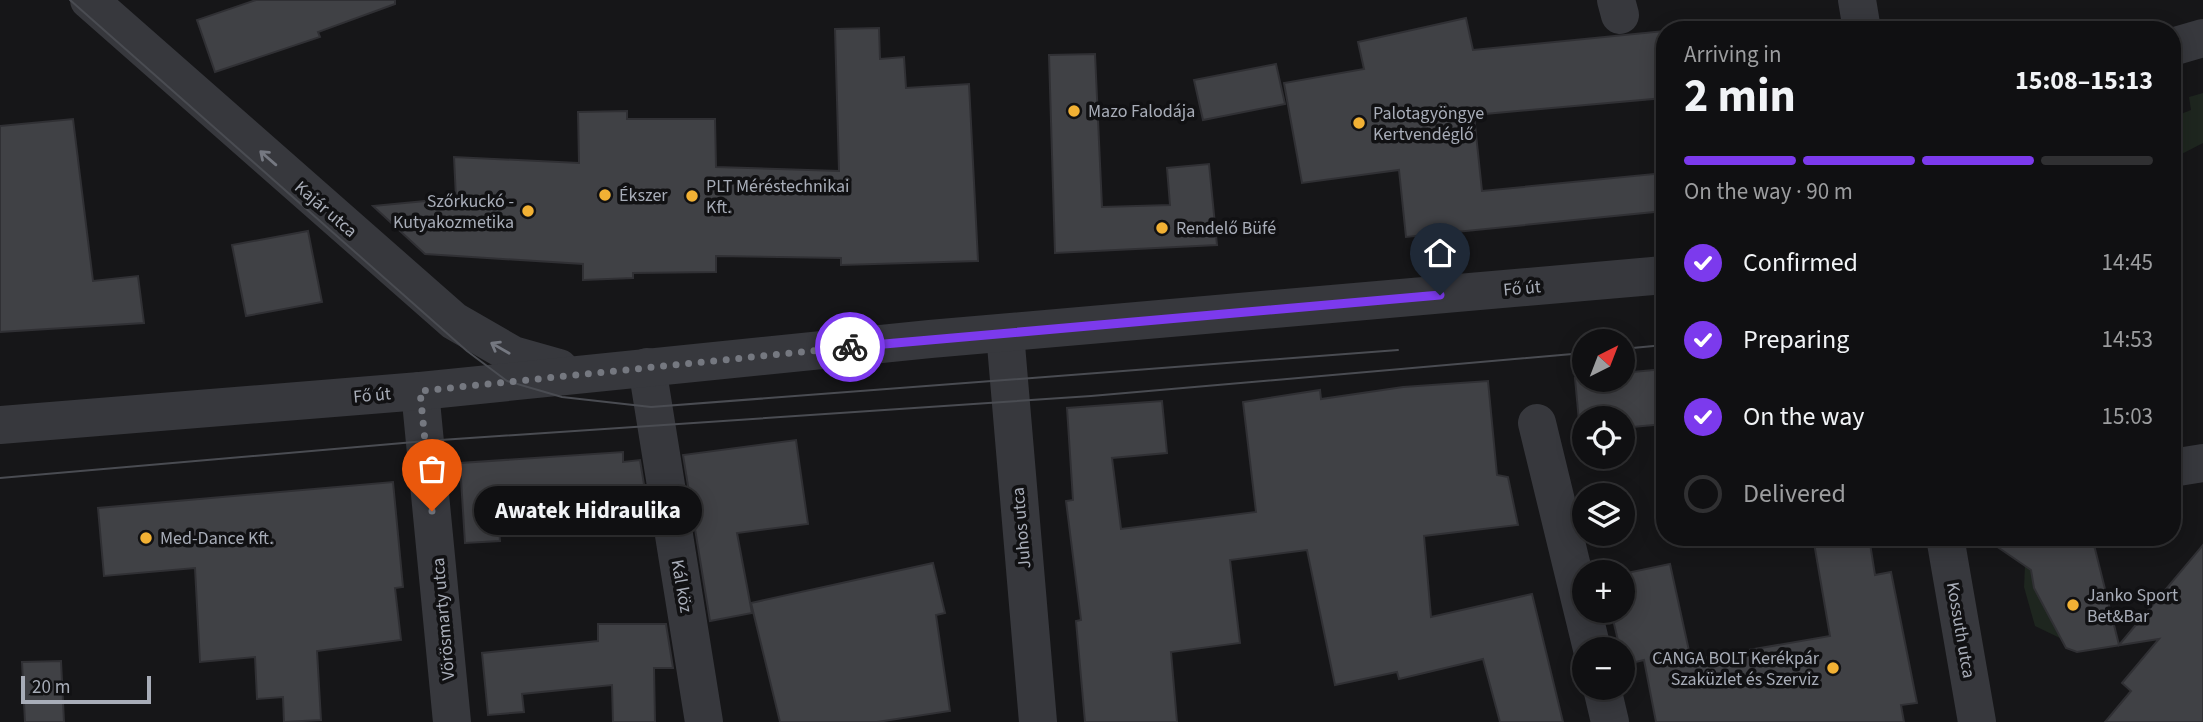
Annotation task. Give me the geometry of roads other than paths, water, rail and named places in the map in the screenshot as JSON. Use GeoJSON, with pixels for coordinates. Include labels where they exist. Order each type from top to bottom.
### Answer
{"type":"FeatureCollection","features":[{"type":"Feature","properties":{"kind":"street","name":"Kajár utca"},"geometry":{"type":"LineString","coordinates":[[89,0],[454,321],[513,355],[588,376]]}},
{"type":"Feature","properties":{"kind":"street"},"geometry":{"type":"LineString","coordinates":[[1857,0],[1860,21]]}},
{"type":"Feature","properties":{"kind":"street"},"geometry":{"type":"LineString","coordinates":[[2181,44],[2203,38]]}},
{"type":"Feature","properties":{"kind":"street","name":"Fő út"},"geometry":{"type":"LineString","coordinates":[[0,425],[588,376],[647,367],[1005,333],[1656,276]]}},
{"type":"Feature","properties":{"kind":"street","name":"Juhos utca"},"geometry":{"type":"LineString","coordinates":[[1005,333],[1038,722]]}},
{"type":"Feature","properties":{"kind":"street","name":"Kál köz"},"geometry":{"type":"LineString","coordinates":[[647,367],[704,722]]}},
{"type":"Feature","properties":{"kind":"street","name":"Vörösmarty utca"},"geometry":{"type":"LineString","coordinates":[[420,391],[429,456],[452,722]]}},
{"type":"Feature","properties":{"kind":"street"},"geometry":{"type":"LineString","coordinates":[[1537,423],[1589,637]]}},
{"type":"Feature","properties":{"kind":"street"},"geometry":{"type":"LineString","coordinates":[[2181,467],[2203,463]]}},
{"type":"Feature","properties":{"kind":"street","name":"Kossuth utca"},"geometry":{"type":"LineString","coordinates":[[1947,546],[1977,722]]}},
{"type":"Feature","properties":{"kind":"street"},"geometry":{"type":"LineString","coordinates":[[1605,700],[1610,722]]}},
{"type":"Feature","properties":{"kind":"tram line"},"geometry":{"type":"LineString","coordinates":[[70,0],[467,351],[507,381],[562,397],[651,407],[1398,350]]}},
{"type":"Feature","properties":{"kind":"tram line"},"geometry":{"type":"LineString","coordinates":[[1635,348],[1656,346]]}},
{"type":"Feature","properties":{"kind":"tram line"},"geometry":{"type":"LineString","coordinates":[[0,478],[426,441],[1091,396],[1572,354]]}},
{"type":"Feature","properties":{"kind":"place","name":"Mazo Falodája"},"geometry":{"type":"Point","coordinates":[1074,111]}},
{"type":"Feature","properties":{"kind":"place","name":"Palotagyöngye Kertvendéglő"},"geometry":{"type":"Point","coordinates":[1359,123]}},
{"type":"Feature","properties":{"kind":"place","name":"Ékszer"},"geometry":{"type":"Point","coordinates":[605,195]}},
{"type":"Feature","properties":{"kind":"place","name":"PLT Méréstechnikai Kft."},"geometry":{"type":"Point","coordinates":[692,196]}},
{"type":"Feature","properties":{"kind":"place","name":"Szőrkuckó - Kutyakozmetika"},"geometry":{"type":"Point","coordinates":[528,211]}},
{"type":"Feature","properties":{"kind":"place","name":"Rendelő Büfé"},"geometry":{"type":"Point","coordinates":[1162,228]}},
{"type":"Feature","properties":{"kind":"place","name":"Awatek Hidraulika"},"geometry":{"type":"Point","coordinates":[432,511]}},
{"type":"Feature","properties":{"kind":"place","name":"Med-Dance Kft."},"geometry":{"type":"Point","coordinates":[146,538]}},
{"type":"Feature","properties":{"kind":"place","name":"Janko Sport Bet&Bar"},"geometry":{"type":"Point","coordinates":[2073,605]}},
{"type":"Feature","properties":{"kind":"place","name":"CANGA BOLT Kerékpár Szaküzlet és Szerviz"},"geometry":{"type":"Point","coordinates":[1833,668]}}]}
